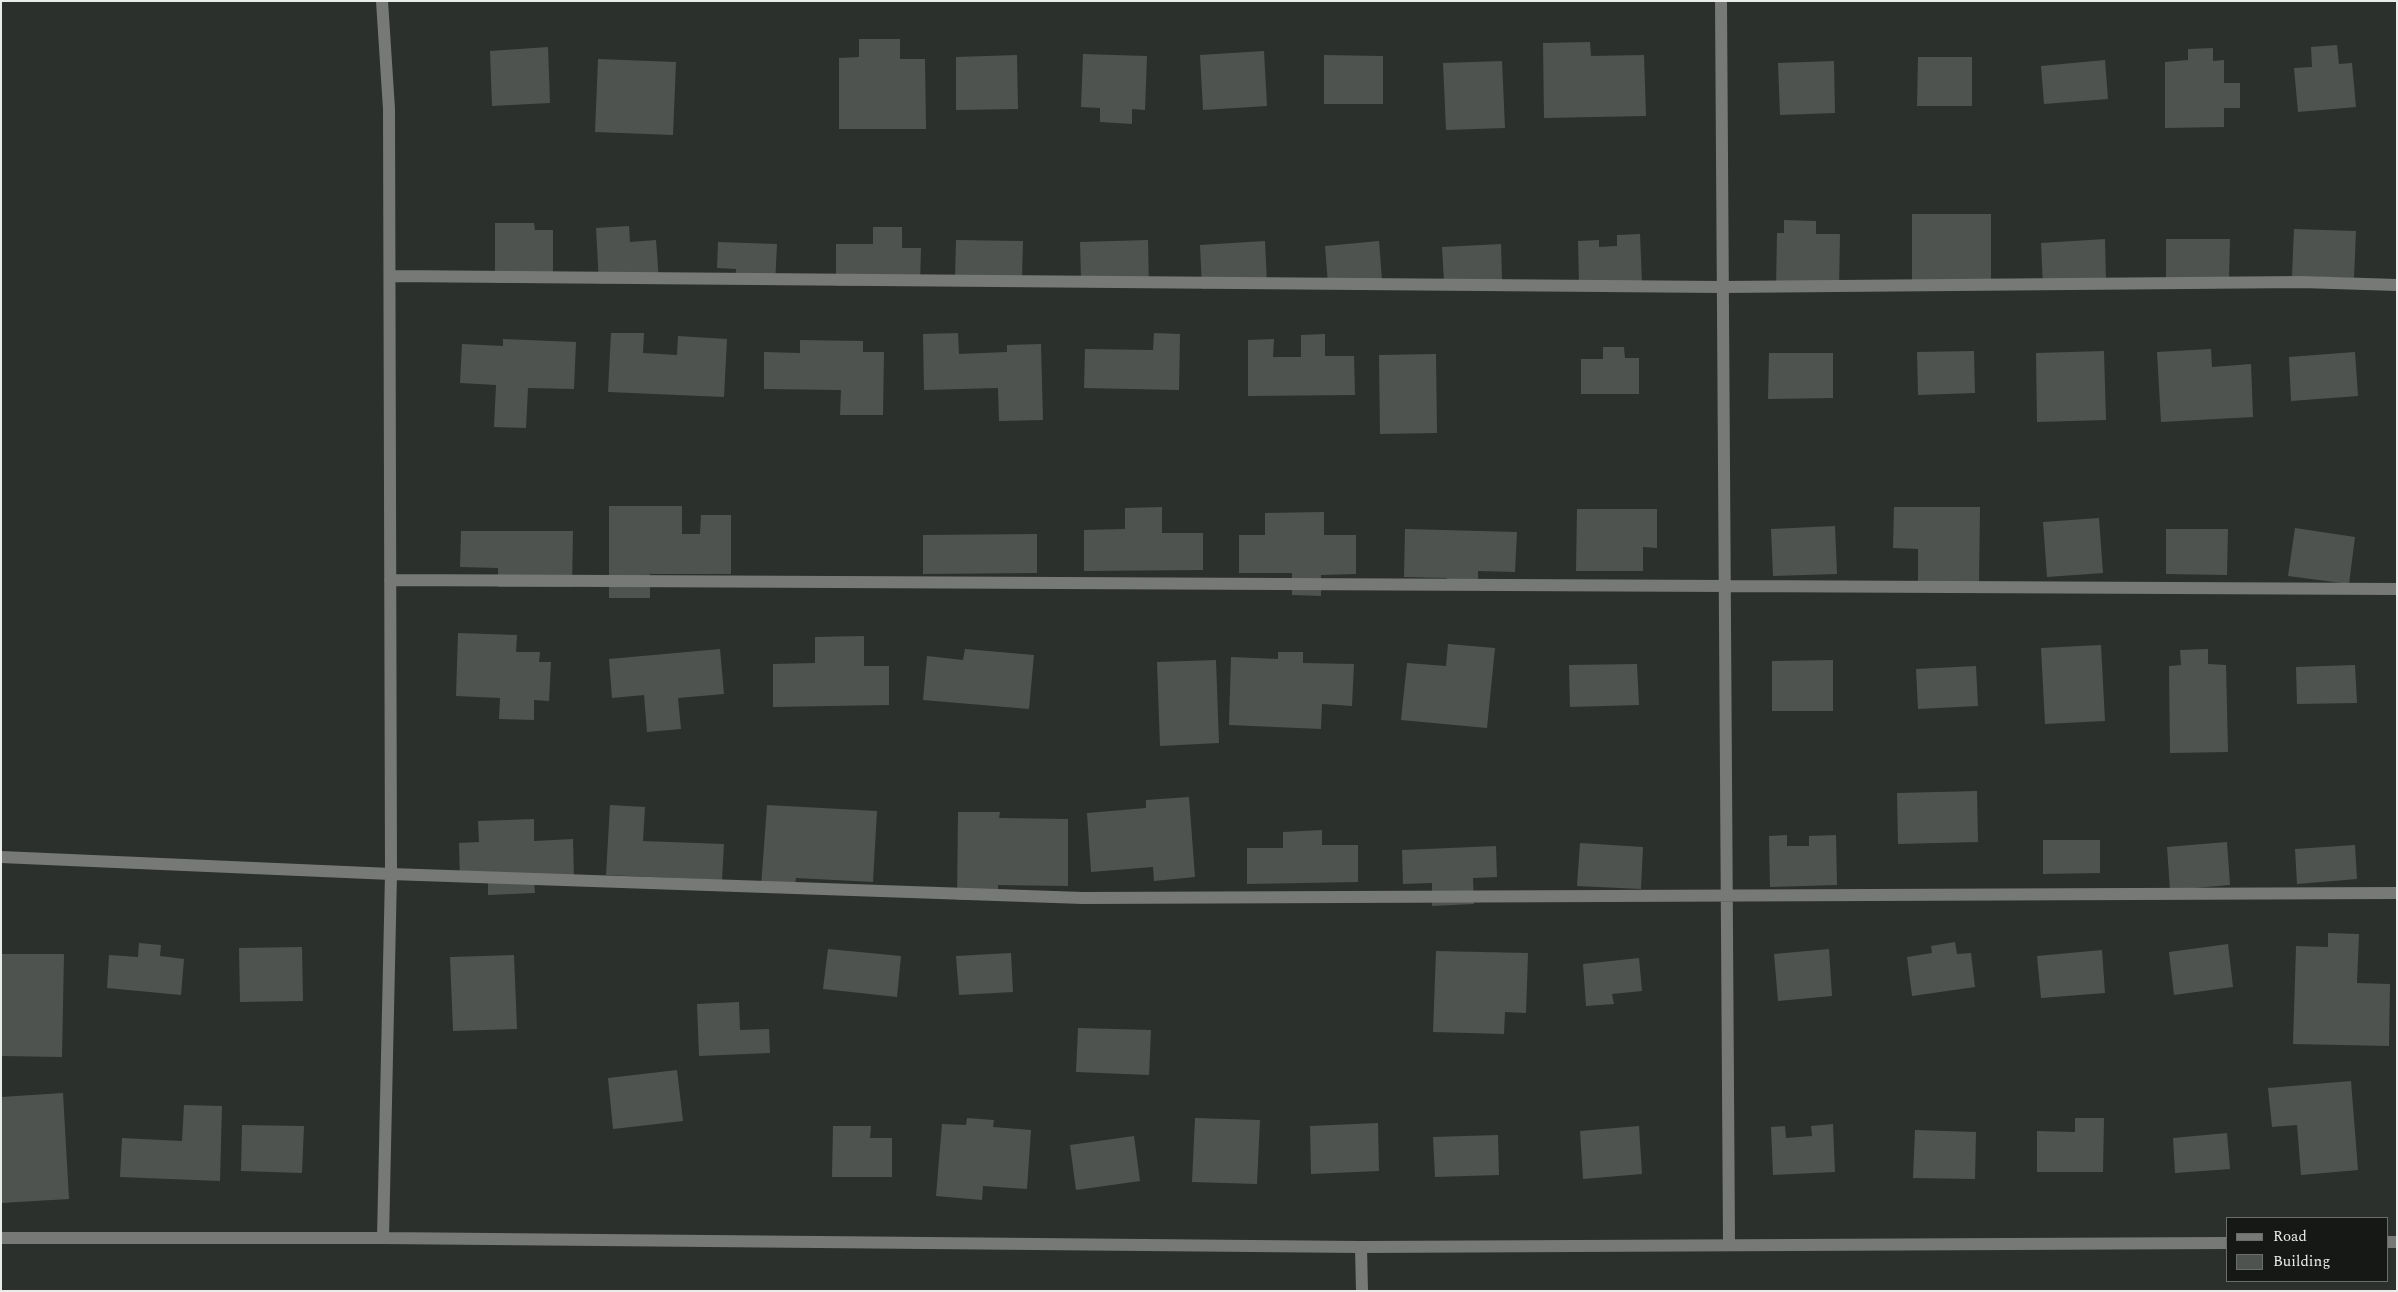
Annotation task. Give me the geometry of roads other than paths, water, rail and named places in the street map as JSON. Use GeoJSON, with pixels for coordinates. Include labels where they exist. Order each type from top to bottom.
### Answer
{"type":"FeatureCollection","features":[{"type":"Feature","properties":{"kind":"street"},"geometry":{"type":"LineString","coordinates":[[382,1],[389,109],[391,276],[391,874],[383,1238]]}},
{"type":"Feature","properties":{"kind":"street"},"geometry":{"type":"LineString","coordinates":[[1721,1],[1728,1243]]}},
{"type":"Feature","properties":{"kind":"street"},"geometry":{"type":"LineString","coordinates":[[391,276],[1722,287],[2292,282],[2397,284]]}},
{"type":"Feature","properties":{"kind":"street"},"geometry":{"type":"LineString","coordinates":[[390,580],[2397,589]]}},
{"type":"Feature","properties":{"kind":"street"},"geometry":{"type":"LineString","coordinates":[[1,857],[391,874],[1082,898],[1726,894],[2397,893]]}},
{"type":"Feature","properties":{"kind":"street"},"geometry":{"type":"LineString","coordinates":[[1,1238],[383,1238],[1362,1247],[1728,1243],[2226,1243]]}},
{"type":"Feature","properties":{"kind":"street"},"geometry":{"type":"LineString","coordinates":[[1362,1247],[1362,1291]]}}]}
